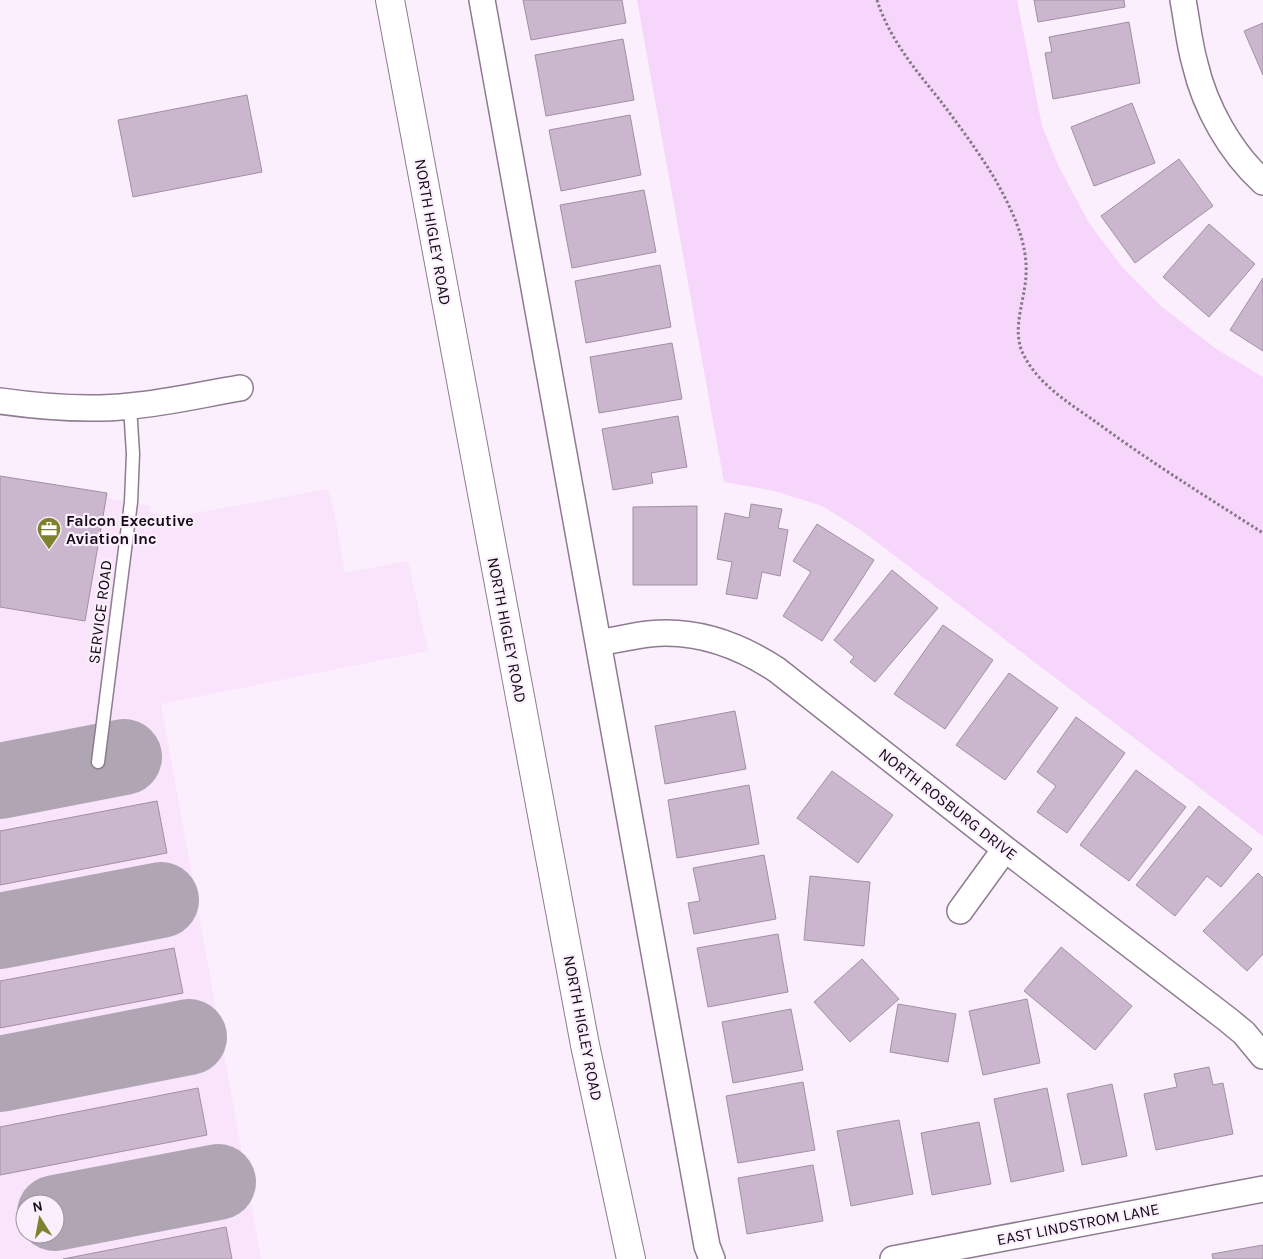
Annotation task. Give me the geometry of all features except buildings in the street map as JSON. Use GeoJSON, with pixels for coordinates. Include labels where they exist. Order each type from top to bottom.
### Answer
{"type":"FeatureCollection","features":[{"type":"Feature","properties":{"kind":"main road","name":"NORTH HIGLEY ROAD"},"geometry":{"type":"LineString","coordinates":[[390,0],[585,1045],[631,1259]]}},
{"type":"Feature","properties":{"kind":"street"},"geometry":{"type":"LineString","coordinates":[[482,0],[707,1246],[712,1259]]}},
{"type":"Feature","properties":{"kind":"street"},"geometry":{"type":"LineString","coordinates":[[1183,0],[1194,64],[1212,113],[1241,157],[1263,182]]}},
{"type":"Feature","properties":{"kind":"street"},"geometry":{"type":"LineString","coordinates":[[0,401],[74,408],[130,406],[240,388]]}},
{"type":"Feature","properties":{"kind":"street","name":"NORTH ROSBURG DRIVE"},"geometry":{"type":"LineString","coordinates":[[599,643],[650,634],[698,636],[741,648],[777,670],[1005,849],[1227,1019],[1244,1033],[1263,1056]]}},
{"type":"Feature","properties":{"kind":"street"},"geometry":{"type":"LineString","coordinates":[[960,912],[1005,849]]}},
{"type":"Feature","properties":{"kind":"street","name":"EAST LINDSTROM LANE"},"geometry":{"type":"LineString","coordinates":[[893,1259],[1263,1189]]}},
{"type":"Feature","properties":{"kind":"lane","name":"SERVICE ROAD"},"geometry":{"type":"LineString","coordinates":[[98,762],[130,502],[133,454],[130,406]]}},
{"type":"Feature","properties":{"kind":"path"},"geometry":{"type":"LineString","coordinates":[[877,0],[882,17],[894,39],[959,125],[995,179],[1014,217],[1026,252],[1026,276],[1018,336],[1022,349],[1033,370],[1057,394],[1130,447],[1263,533]]}},
{"type":"Feature","properties":{"kind":"shaded area"},"geometry":{"type":"Polygon","coordinates":[[[637,0],[1017,0],[1042,126],[1058,165],[1089,223],[1122,267],[1162,307],[1215,348],[1263,377],[1263,836],[861,530],[822,506],[775,491],[724,482],[637,0]]]}},
{"type":"Feature","properties":{"kind":"shaded area"},"geometry":{"type":"Polygon","coordinates":[[[328,489],[334,511],[345,573],[408,561],[428,651],[161,704],[261,1259],[0,1259],[0,494],[97,496],[150,506],[151,513],[174,517],[328,489]]]}},
{"type":"Feature","properties":{"kind":"taxiway"},"geometry":{"type":"LineString","coordinates":[[0,781],[124,757]]}},
{"type":"Feature","properties":{"kind":"taxiway"},"geometry":{"type":"LineString","coordinates":[[0,931],[161,900]]}},
{"type":"Feature","properties":{"kind":"taxiway"},"geometry":{"type":"LineString","coordinates":[[0,1074],[189,1037]]}},
{"type":"Feature","properties":{"kind":"taxiway"},"geometry":{"type":"LineString","coordinates":[[65,1211],[218,1182]]}},
{"type":"Feature","properties":{"kind":"place","name":"Falcon Executive Aviation Inc"},"geometry":{"type":"Point","coordinates":[49,550]}}]}
